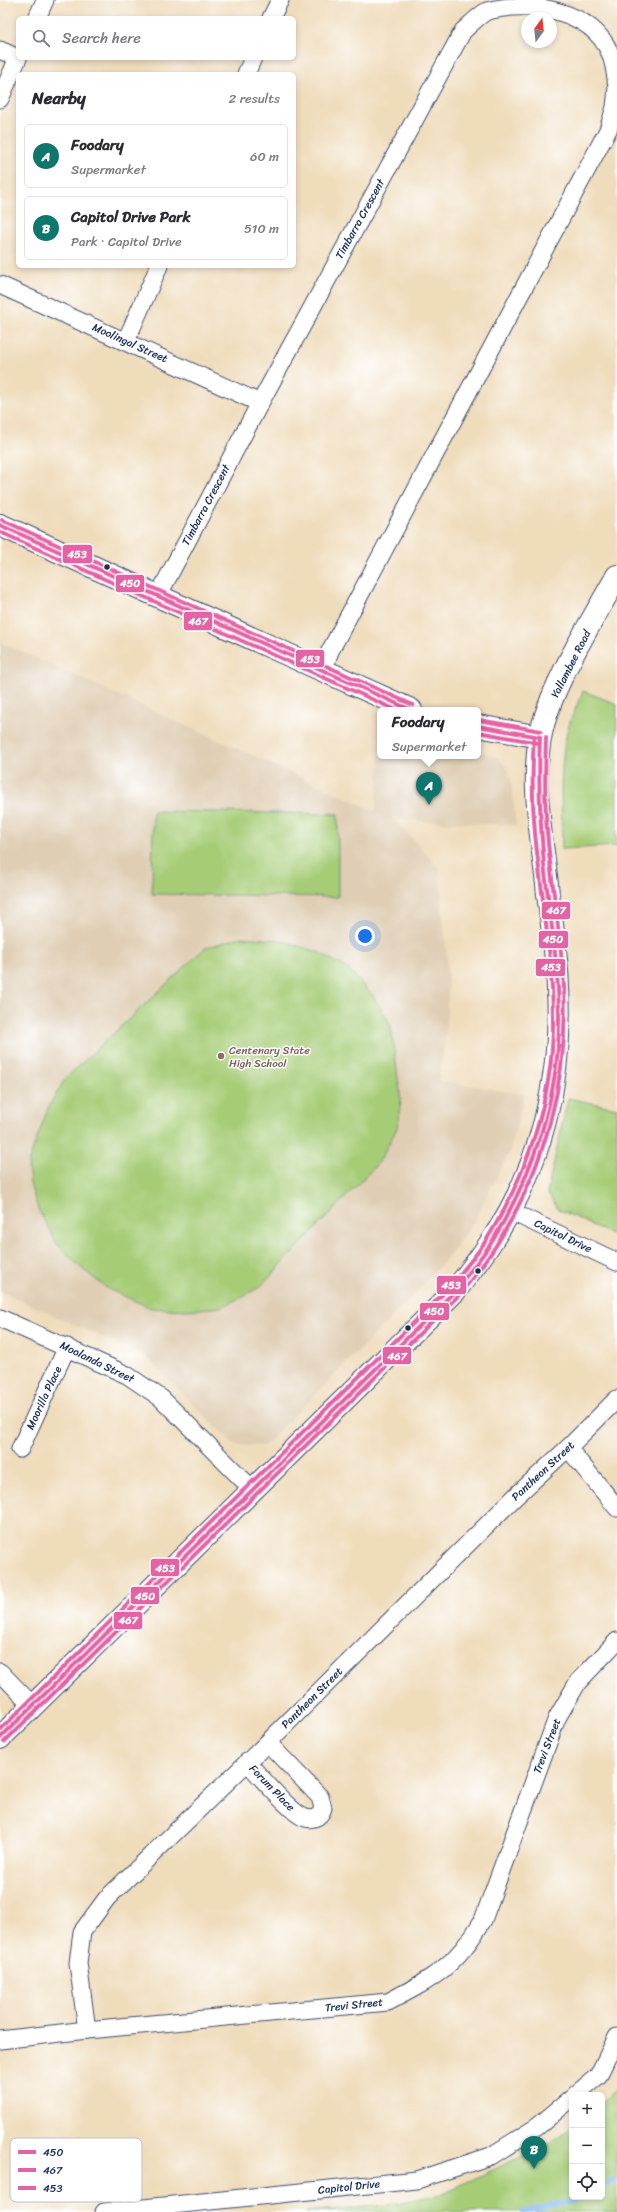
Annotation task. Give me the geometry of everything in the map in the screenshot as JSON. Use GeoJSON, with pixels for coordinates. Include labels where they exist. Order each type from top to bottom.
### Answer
{"type":"FeatureCollection","features":[{"type":"Feature","properties":{"kind":"main road"},"geometry":{"type":"LineString","coordinates":[[0,526],[404,707]]}},
{"type":"Feature","properties":{"kind":"main road","name":"Yallambee Road"},"geometry":{"type":"LineString","coordinates":[[0,1738],[455,1291],[492,1242],[510,1211],[531,1168],[545,1121],[555,1075],[558,1035],[558,988],[538,793],[540,737],[560,683],[617,576]]}},
{"type":"Feature","properties":{"kind":"main road"},"geometry":{"type":"LineString","coordinates":[[481,727],[540,737]]}},
{"type":"Feature","properties":{"kind":"street"},"geometry":{"type":"LineString","coordinates":[[38,16],[45,0]]}},
{"type":"Feature","properties":{"kind":"street"},"geometry":{"type":"LineString","coordinates":[[273,16],[280,0]]}},
{"type":"Feature","properties":{"kind":"street","name":"Timbarra Crescent"},"geometry":{"type":"LineString","coordinates":[[158,596],[260,403],[463,30],[487,11],[515,2],[535,2],[575,6],[601,37],[610,52],[616,69],[617,89],[615,107],[608,130],[418,483],[330,651],[323,671]]}},
{"type":"Feature","properties":{"kind":"street"},"geometry":{"type":"LineString","coordinates":[[0,50],[16,57]]}},
{"type":"Feature","properties":{"kind":"street"},"geometry":{"type":"LineString","coordinates":[[0,99],[17,60]]}},
{"type":"Feature","properties":{"kind":"street"},"geometry":{"type":"LineString","coordinates":[[247,72],[252,60]]}},
{"type":"Feature","properties":{"kind":"street"},"geometry":{"type":"LineString","coordinates":[[126,341],[157,268]]}},
{"type":"Feature","properties":{"kind":"street","name":"Moolingal Street"},"geometry":{"type":"LineString","coordinates":[[0,285],[260,403]]}},
{"type":"Feature","properties":{"kind":"street","name":"Capitol Drive"},"geometry":{"type":"LineString","coordinates":[[510,1211],[617,1262]]}},
{"type":"Feature","properties":{"kind":"street","name":"Moolanda Street"},"geometry":{"type":"LineString","coordinates":[[0,1318],[68,1347],[127,1375],[161,1398],[253,1490]]}},
{"type":"Feature","properties":{"kind":"street","name":"Moorilla Place"},"geometry":{"type":"LineString","coordinates":[[20,1449],[68,1347]]}},
{"type":"Feature","properties":{"kind":"street","name":"Pantheon Street"},"geometry":{"type":"LineString","coordinates":[[87,2030],[78,1963],[82,1932],[107,1898],[268,1743],[515,1497],[568,1448],[617,1398]]}},
{"type":"Feature","properties":{"kind":"street"},"geometry":{"type":"LineString","coordinates":[[568,1448],[617,1508]]}},
{"type":"Feature","properties":{"kind":"street","name":"Trevi Street"},"geometry":{"type":"LineString","coordinates":[[0,2040],[87,2030],[388,2002],[432,1979],[454,1960],[470,1943],[483,1920],[557,1718],[578,1682],[617,1641]]}},
{"type":"Feature","properties":{"kind":"street"},"geometry":{"type":"LineString","coordinates":[[0,1672],[33,1706]]}},
{"type":"Feature","properties":{"kind":"street","name":"Forum Place"},"geometry":{"type":"LineString","coordinates":[[247,1762],[299,1815],[311,1819],[319,1815],[323,1808],[320,1796],[268,1743]]}},
{"type":"Feature","properties":{"kind":"street"},"geometry":{"type":"LineString","coordinates":[[579,2092],[598,2076],[617,2037]]}},
{"type":"Feature","properties":{"kind":"street","name":"Capitol Drive"},"geometry":{"type":"LineString","coordinates":[[104,2212],[239,2205],[417,2180],[491,2156],[537,2127],[569,2100]]}},
{"type":"Feature","properties":{"kind":"shaded area","name":"Centenary State High School"},"geometry":{"type":"Polygon","coordinates":[[[0,642],[376,811],[379,759],[481,759],[481,753],[498,758],[506,767],[511,780],[516,825],[395,820],[439,868],[447,957],[448,994],[446,1032],[439,1081],[525,1094],[509,1152],[473,1223],[447,1258],[415,1294],[264,1446],[235,1445],[146,1357],[0,1291],[0,642]]]}},
{"type":"Feature","properties":{"kind":"green space"},"geometry":{"type":"Polygon","coordinates":[[[583,691],[617,704],[617,846],[562,849],[561,781],[563,754],[572,715],[583,691]]]}},
{"type":"Feature","properties":{"kind":"green space"},"geometry":{"type":"Polygon","coordinates":[[[153,811],[338,814],[338,897],[152,894],[153,811]]]}},
{"type":"Feature","properties":{"kind":"green space"},"geometry":{"type":"Polygon","coordinates":[[[241,937],[279,940],[318,952],[347,968],[374,997],[391,1026],[401,1100],[397,1128],[379,1162],[260,1287],[222,1307],[188,1310],[151,1308],[108,1289],[81,1268],[57,1244],[38,1209],[30,1184],[28,1163],[48,1108],[65,1079],[205,948],[241,937]]]}},
{"type":"Feature","properties":{"kind":"green space"},"geometry":{"type":"Polygon","coordinates":[[[568,1098],[617,1108],[617,1237],[558,1209],[547,1193],[568,1098]]]}},
{"type":"Feature","properties":{"kind":"green space"},"geometry":{"type":"Polygon","coordinates":[[[617,2088],[617,2212],[305,2212],[387,2205],[441,2194],[551,2143],[569,2128],[569,2200],[605,2200],[605,2099],[617,2088]]]}},
{"type":"Feature","properties":{"kind":"waterway"},"geometry":{"type":"LineString","coordinates":[[605,2185],[617,2178]]}},
{"type":"Feature","properties":{"kind":"waterway"},"geometry":{"type":"LineString","coordinates":[[523,2212],[573,2200]]}},
{"type":"Feature","properties":{"kind":"transit line","name":"453"},"geometry":{"type":"LineString","coordinates":[[2,520],[413,705]]}},
{"type":"Feature","properties":{"kind":"transit line","name":"450"},"geometry":{"type":"LineString","coordinates":[[0,525],[404,707]]}},
{"type":"Feature","properties":{"kind":"transit line","name":"467"},"geometry":{"type":"LineString","coordinates":[[0,532],[389,707]]}},
{"type":"Feature","properties":{"kind":"transit line","name":"453"},"geometry":{"type":"LineString","coordinates":[[481,720],[541,731]]}},
{"type":"Feature","properties":{"kind":"transit line","name":"450"},"geometry":{"type":"LineString","coordinates":[[481,727],[540,737]]}},
{"type":"Feature","properties":{"kind":"transit line","name":"467"},"geometry":{"type":"LineString","coordinates":[[481,733],[539,743]]}},
{"type":"Feature","properties":{"kind":"transit line","name":"453"},"geometry":{"type":"LineString","coordinates":[[0,1730],[450,1287],[483,1245],[501,1214],[526,1161],[535,1134],[549,1076],[552,1048],[553,1019],[551,972],[533,809],[534,737]]}},
{"type":"Feature","properties":{"kind":"transit line","name":"450"},"geometry":{"type":"LineString","coordinates":[[0,1738],[455,1291],[489,1247],[507,1215],[520,1189],[541,1134],[549,1106],[558,1049],[558,981],[544,864],[540,816],[540,737]]}},
{"type":"Feature","properties":{"kind":"transit line","name":"467"},"geometry":{"type":"LineString","coordinates":[[4,1742],[459,1295],[497,1244],[514,1215],[541,1153],[550,1121],[558,1088],[565,1022],[561,948],[546,819],[546,737]]}},
{"type":"Feature","properties":{"kind":"place","name":"Foodary"},"geometry":{"type":"Point","coordinates":[429,805]}},
{"type":"Feature","properties":{"kind":"place","name":"Centenary State High School"},"geometry":{"type":"Point","coordinates":[221,1056]}},
{"type":"Feature","properties":{"kind":"place","name":"Capitol Drive Park"},"geometry":{"type":"Point","coordinates":[534,2169]}}]}
